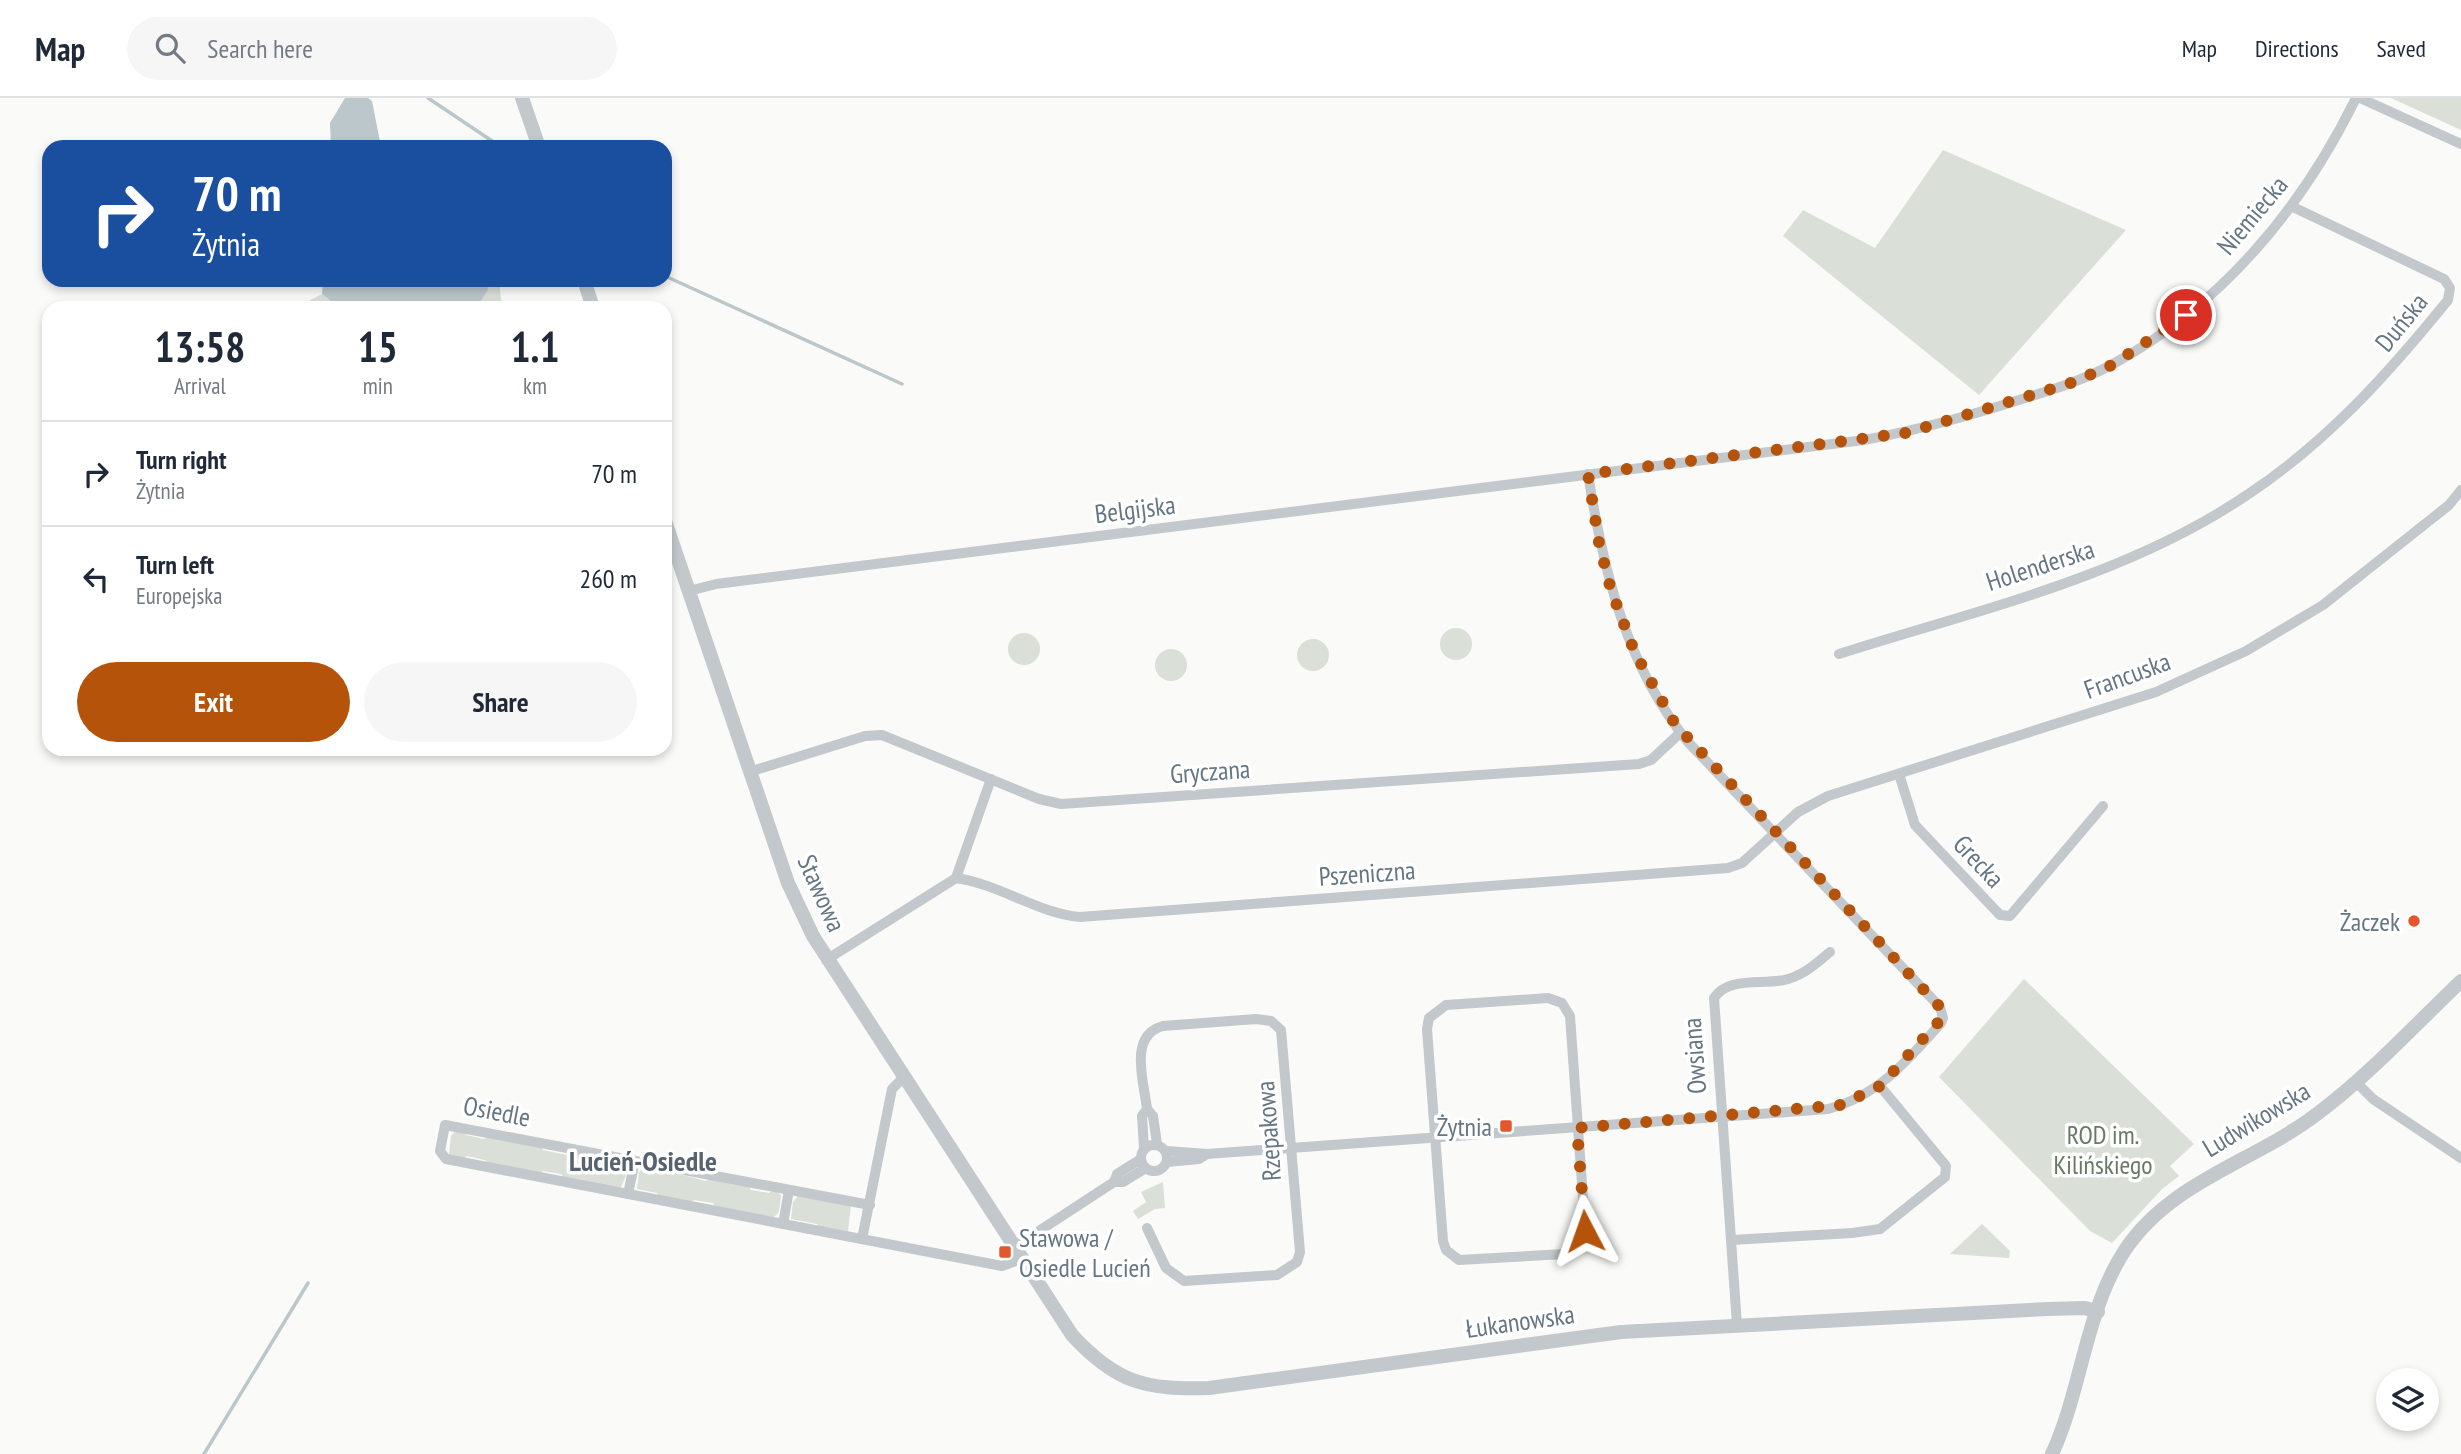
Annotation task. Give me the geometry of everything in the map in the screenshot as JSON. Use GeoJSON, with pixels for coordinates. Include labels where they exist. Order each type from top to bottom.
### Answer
{"type":"FeatureCollection","features":[{"type":"Feature","properties":{"kind":"street"},"geometry":{"type":"LineString","coordinates":[[522,98],[537,140]]}},
{"type":"Feature","properties":{"kind":"street"},"geometry":{"type":"LineString","coordinates":[[2358,98],[2461,144]]}},
{"type":"Feature","properties":{"kind":"street","name":"Niemiecka"},"geometry":{"type":"LineString","coordinates":[[1588,474],[1906,433],[2071,383],[2112,365],[2186,315],[2224,284],[2293,206],[2358,98]]}},
{"type":"Feature","properties":{"kind":"street","name":"Duńska"},"geometry":{"type":"LineString","coordinates":[[2245,497],[2325,434],[2383,380],[2448,300],[2450,288],[2444,279],[2293,206]]}},
{"type":"Feature","properties":{"kind":"street"},"geometry":{"type":"LineString","coordinates":[[1017,1254],[1114,1182],[1117,1174],[1144,1158],[1164,1153],[1199,1159],[1207,1154],[1828,1109],[1857,1100],[1880,1086],[1941,1023],[1943,1012],[1681,733],[1635,653],[1611,590],[1599,543],[1588,474]]}},
{"type":"Feature","properties":{"kind":"street","name":"Belgijska"},"geometry":{"type":"LineString","coordinates":[[689,591],[716,584],[1588,474]]}},
{"type":"Feature","properties":{"kind":"street","name":"Francuska"},"geometry":{"type":"LineString","coordinates":[[1774,833],[1817,800],[2156,692],[2246,651],[2323,605],[2449,505],[2461,491]]}},
{"type":"Feature","properties":{"kind":"street","name":"Holenderska"},"geometry":{"type":"LineString","coordinates":[[1839,654],[2097,572],[2179,535],[2245,497]]}},
{"type":"Feature","properties":{"kind":"street","name":"Stawowa"},"geometry":{"type":"LineString","coordinates":[[672,541],[788,883],[826,960],[1017,1254]]}},
{"type":"Feature","properties":{"kind":"street","name":"Gryczana"},"geometry":{"type":"LineString","coordinates":[[749,772],[876,734],[1039,799],[1061,804],[1639,764],[1651,760],[1681,733]]}},
{"type":"Feature","properties":{"kind":"street","name":"Grecka"},"geometry":{"type":"LineString","coordinates":[[1899,774],[1915,825],[2000,915],[2010,916],[2103,806]]}},
{"type":"Feature","properties":{"kind":"street"},"geometry":{"type":"LineString","coordinates":[[826,960],[956,878],[957,868],[991,779]]}},
{"type":"Feature","properties":{"kind":"street","name":"Pszeniczna"},"geometry":{"type":"LineString","coordinates":[[956,878],[977,882],[1054,912],[1080,918],[1717,870],[1742,863],[1774,833]]}},
{"type":"Feature","properties":{"kind":"street","name":"Owsiana"},"geometry":{"type":"LineString","coordinates":[[1737,1325],[1713,1009],[1717,993],[1730,985],[1791,978],[1807,970],[1830,951]]}},
{"type":"Feature","properties":{"kind":"street","name":"Ludwikowska"},"geometry":{"type":"LineString","coordinates":[[2052,1454],[2063,1430],[2104,1290],[2120,1258],[2157,1214],[2209,1176],[2291,1132],[2318,1114],[2461,981]]}},
{"type":"Feature","properties":{"kind":"street"},"geometry":{"type":"LineString","coordinates":[[1548,998],[1565,1006],[1570,1016],[1577,1128],[1584,1236],[1581,1243],[1571,1252],[1550,1255],[1465,1260],[1450,1255],[1443,1241],[1427,1029],[1433,1013],[1446,1005],[1548,998]]}},
{"type":"Feature","properties":{"kind":"street","name":"Rzepakowa"},"geometry":{"type":"LineString","coordinates":[[1147,1228],[1166,1268],[1184,1281],[1285,1272],[1297,1262],[1300,1252],[1284,1036],[1271,1021],[1256,1018],[1177,1025],[1150,1031],[1142,1043],[1147,1109],[1153,1116],[1164,1153]]}},
{"type":"Feature","properties":{"kind":"street"},"geometry":{"type":"LineString","coordinates":[[862,1239],[892,1089],[903,1078]]}},
{"type":"Feature","properties":{"kind":"street"},"geometry":{"type":"LineString","coordinates":[[2355,1081],[2373,1098],[2461,1158]]}},
{"type":"Feature","properties":{"kind":"street"},"geometry":{"type":"LineString","coordinates":[[1731,1240],[1880,1229],[1941,1181],[1947,1174],[1946,1166],[1880,1086]]}},
{"type":"Feature","properties":{"kind":"street","name":"Rzepakowa"},"geometry":{"type":"LineString","coordinates":[[1144,1158],[1142,1116],[1147,1109]]}},
{"type":"Feature","properties":{"kind":"street","name":"Osiedle"},"geometry":{"type":"LineString","coordinates":[[870,1205],[445,1125],[440,1151],[446,1159],[1002,1266],[1017,1254]]}},
{"type":"Feature","properties":{"kind":"street"},"geometry":{"type":"LineString","coordinates":[[1144,1158],[1158,1171],[1164,1153]]}},
{"type":"Feature","properties":{"kind":"street"},"geometry":{"type":"LineString","coordinates":[[628,1194],[635,1161]]}},
{"type":"Feature","properties":{"kind":"street"},"geometry":{"type":"LineString","coordinates":[[783,1224],[789,1190]]}},
{"type":"Feature","properties":{"kind":"street","name":"Łukanowska"},"geometry":{"type":"LineString","coordinates":[[1017,1254],[1072,1335],[1088,1353],[1118,1376],[1154,1388],[1209,1388],[1610,1333],[2048,1309],[2085,1308],[2098,1312]]}},
{"type":"Feature","properties":{"kind":"green space"},"geometry":{"type":"Polygon","coordinates":[[[2391,98],[2461,98],[2461,130],[2391,98]]]}},
{"type":"Feature","properties":{"kind":"green space"},"geometry":{"type":"Polygon","coordinates":[[[1943,150],[2126,230],[1979,395],[1783,236],[1803,210],[1875,248],[1943,150]]]}},
{"type":"Feature","properties":{"kind":"green space"},"geometry":{"type":"Polygon","coordinates":[[[488,287],[500,287],[501,301],[481,301],[488,287]]]}},
{"type":"Feature","properties":{"kind":"green space"},"geometry":{"type":"Polygon","coordinates":[[[322,294],[331,301],[309,301],[322,294]]]}},
{"type":"Feature","properties":{"kind":"green space"},"geometry":{"type":"Polygon","coordinates":[[[1456,628],[1467,633],[1472,644],[1467,655],[1456,660],[1445,655],[1440,644],[1445,633],[1456,628]]]}},
{"type":"Feature","properties":{"kind":"green space"},"geometry":{"type":"Polygon","coordinates":[[[1024,633],[1035,638],[1040,649],[1035,660],[1024,665],[1013,660],[1008,649],[1013,638],[1024,633]]]}},
{"type":"Feature","properties":{"kind":"green space"},"geometry":{"type":"Polygon","coordinates":[[[1313,639],[1325,643],[1329,655],[1325,667],[1313,671],[1301,667],[1297,655],[1301,643],[1313,639]]]}},
{"type":"Feature","properties":{"kind":"green space"},"geometry":{"type":"Polygon","coordinates":[[[1171,649],[1183,653],[1187,665],[1183,677],[1171,681],[1159,677],[1155,665],[1159,653],[1171,649]]]}},
{"type":"Feature","properties":{"kind":"green space","name":"ROD im. Kilińskiego"},"geometry":{"type":"Polygon","coordinates":[[[2024,979],[2194,1144],[2170,1166],[2179,1176],[2162,1189],[2112,1243],[2090,1231],[1939,1077],[2024,979]]]}},
{"type":"Feature","properties":{"kind":"green space"},"geometry":{"type":"Polygon","coordinates":[[[455,1131],[463,1131],[466,1135],[484,1139],[489,1136],[540,1145],[543,1150],[572,1156],[577,1152],[623,1162],[628,1171],[620,1189],[565,1179],[561,1174],[543,1171],[538,1174],[489,1165],[485,1160],[467,1156],[462,1160],[449,1155],[451,1136],[455,1131]]]}},
{"type":"Feature","properties":{"kind":"green space"},"geometry":{"type":"Polygon","coordinates":[[[647,1166],[706,1181],[710,1178],[748,1185],[751,1190],[769,1193],[773,1190],[781,1195],[779,1212],[773,1218],[716,1209],[713,1203],[694,1200],[690,1203],[661,1198],[657,1193],[637,1189],[639,1172],[647,1166]]]}},
{"type":"Feature","properties":{"kind":"green space"},"geometry":{"type":"Polygon","coordinates":[[[1163,1182],[1165,1208],[1155,1209],[1138,1219],[1133,1211],[1146,1202],[1141,1192],[1163,1182]]]}},
{"type":"Feature","properties":{"kind":"green space"},"geometry":{"type":"Polygon","coordinates":[[[798,1196],[851,1205],[848,1231],[820,1228],[817,1224],[791,1219],[793,1202],[798,1196]]]}},
{"type":"Feature","properties":{"kind":"green space"},"geometry":{"type":"Polygon","coordinates":[[[1982,1224],[2010,1251],[2009,1258],[1950,1254],[1982,1224]]]}},
{"type":"Feature","properties":{"kind":"shaded area"},"geometry":{"type":"Polygon","coordinates":[[[345,98],[368,98],[372,101],[380,140],[331,140],[330,123],[345,98]]]}},
{"type":"Feature","properties":{"kind":"shaded area"},"geometry":{"type":"Polygon","coordinates":[[[322,287],[488,287],[481,301],[331,301],[322,294],[322,287]]]}},
{"type":"Feature","properties":{"kind":"waterway"},"geometry":{"type":"LineString","coordinates":[[428,98],[491,140]]}},
{"type":"Feature","properties":{"kind":"waterway"},"geometry":{"type":"LineString","coordinates":[[672,279],[902,384]]}},
{"type":"Feature","properties":{"kind":"waterway"},"geometry":{"type":"LineString","coordinates":[[204,1454],[308,1283]]}},
{"type":"Feature","properties":{"kind":"place","name":"Żaczek"},"geometry":{"type":"Point","coordinates":[2414,921]}},
{"type":"Feature","properties":{"kind":"place","name":"Żytnia"},"geometry":{"type":"Point","coordinates":[1506,1126]}},
{"type":"Feature","properties":{"kind":"place","name":"Stawowa / Osiedle Lucień"},"geometry":{"type":"Point","coordinates":[1005,1252]}},
{"type":"Feature","properties":{"kind":"district","name":"Lucień-Osiedle"},"geometry":{"type":"Point","coordinates":[643,1160]}},
{"type":"Feature","properties":{"kind":"route"},"geometry":{"type":"LineString","coordinates":[[1585,1231],[1577,1128],[1828,1109],[1857,1100],[1880,1086],[1941,1023],[1943,1017],[1940,1007],[1688,742],[1675,724],[1651,686],[1635,653],[1611,590],[1599,543],[1588,474],[1906,433],[2071,383],[2112,365],[2186,315]]}}]}
